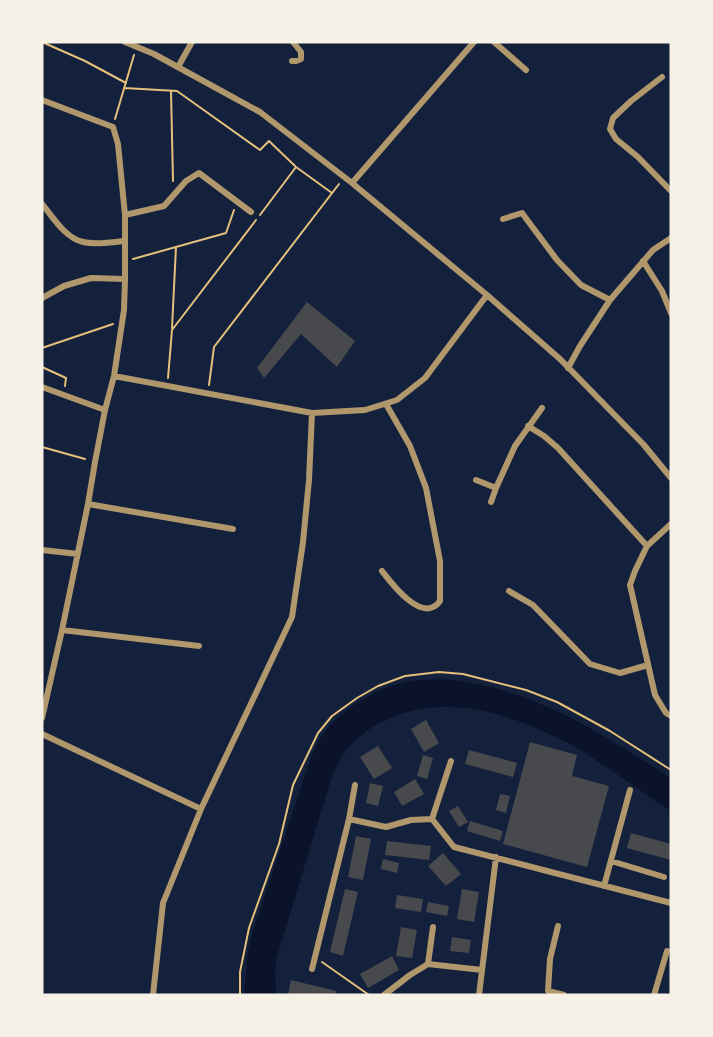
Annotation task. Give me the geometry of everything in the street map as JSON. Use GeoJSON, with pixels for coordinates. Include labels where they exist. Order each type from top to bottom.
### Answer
{"type":"FeatureCollection","features":[{"type":"Feature","properties":{"kind":"street"},"geometry":{"type":"LineString","coordinates":[[125,42],[154,54],[260,112],[345,177],[487,295],[568,368],[644,445],[671,478]]}},
{"type":"Feature","properties":{"kind":"street"},"geometry":{"type":"LineString","coordinates":[[178,67],[192,42]]}},
{"type":"Feature","properties":{"kind":"street"},"geometry":{"type":"LineString","coordinates":[[292,61],[302,58],[301,52],[293,42]]}},
{"type":"Feature","properties":{"kind":"street"},"geometry":{"type":"LineString","coordinates":[[352,183],[474,42]]}},
{"type":"Feature","properties":{"kind":"street"},"geometry":{"type":"LineString","coordinates":[[494,42],[526,70]]}},
{"type":"Feature","properties":{"kind":"street"},"geometry":{"type":"LineString","coordinates":[[663,78],[612,118],[610,129],[616,139],[671,191]]}},
{"type":"Feature","properties":{"kind":"street"},"geometry":{"type":"LineString","coordinates":[[42,100],[113,127],[118,144],[125,215],[125,279],[122,322],[114,376],[105,410],[78,554],[42,718]]}},
{"type":"Feature","properties":{"kind":"street"},"geometry":{"type":"LineString","coordinates":[[125,215],[164,206],[186,181],[199,172],[251,212]]}},
{"type":"Feature","properties":{"kind":"street"},"geometry":{"type":"LineString","coordinates":[[42,204],[61,227],[72,237],[83,242],[125,241]]}},
{"type":"Feature","properties":{"kind":"street"},"geometry":{"type":"LineString","coordinates":[[503,219],[522,213],[556,260],[581,285],[610,300]]}},
{"type":"Feature","properties":{"kind":"street"},"geometry":{"type":"LineString","coordinates":[[568,368],[610,300],[653,250],[671,238]]}},
{"type":"Feature","properties":{"kind":"street"},"geometry":{"type":"LineString","coordinates":[[643,261],[662,291],[671,313]]}},
{"type":"Feature","properties":{"kind":"street"},"geometry":{"type":"LineString","coordinates":[[42,298],[64,286],[91,278],[125,279]]}},
{"type":"Feature","properties":{"kind":"street"},"geometry":{"type":"LineString","coordinates":[[114,376],[312,413],[365,410],[397,400],[425,378],[487,295]]}},
{"type":"Feature","properties":{"kind":"street"},"geometry":{"type":"LineString","coordinates":[[42,387],[105,410]]}},
{"type":"Feature","properties":{"kind":"street"},"geometry":{"type":"LineString","coordinates":[[382,571],[398,591],[420,607],[431,608],[440,600],[440,561],[426,488],[410,446],[386,404]]}},
{"type":"Feature","properties":{"kind":"street"},"geometry":{"type":"LineString","coordinates":[[491,502],[515,446],[542,408]]}},
{"type":"Feature","properties":{"kind":"street"},"geometry":{"type":"LineString","coordinates":[[153,995],[163,903],[201,809],[292,617],[303,542],[312,413]]}},
{"type":"Feature","properties":{"kind":"street"},"geometry":{"type":"LineString","coordinates":[[528,426],[558,448],[647,546]]}},
{"type":"Feature","properties":{"kind":"street"},"geometry":{"type":"LineString","coordinates":[[476,480],[496,488]]}},
{"type":"Feature","properties":{"kind":"street"},"geometry":{"type":"LineString","coordinates":[[88,504],[233,529]]}},
{"type":"Feature","properties":{"kind":"street"},"geometry":{"type":"LineString","coordinates":[[671,524],[647,546],[630,585],[655,695],[666,713],[671,716]]}},
{"type":"Feature","properties":{"kind":"street"},"geometry":{"type":"LineString","coordinates":[[42,550],[78,554]]}},
{"type":"Feature","properties":{"kind":"street"},"geometry":{"type":"LineString","coordinates":[[510,591],[533,605],[590,664],[620,673],[648,665]]}},
{"type":"Feature","properties":{"kind":"street"},"geometry":{"type":"LineString","coordinates":[[62,630],[199,646]]}},
{"type":"Feature","properties":{"kind":"street"},"geometry":{"type":"LineString","coordinates":[[42,681],[50,684]]}},
{"type":"Feature","properties":{"kind":"street"},"geometry":{"type":"LineString","coordinates":[[42,734],[201,809]]}},
{"type":"Feature","properties":{"kind":"street"},"geometry":{"type":"LineString","coordinates":[[432,819],[451,761]]}},
{"type":"Feature","properties":{"kind":"street"},"geometry":{"type":"LineString","coordinates":[[312,969],[349,819],[355,785]]}},
{"type":"Feature","properties":{"kind":"street"},"geometry":{"type":"LineString","coordinates":[[604,886],[630,790]]}},
{"type":"Feature","properties":{"kind":"street"},"geometry":{"type":"LineString","coordinates":[[349,819],[386,827],[411,820],[432,819]]}},
{"type":"Feature","properties":{"kind":"street"},"geometry":{"type":"LineString","coordinates":[[432,819],[454,846],[671,903]]}},
{"type":"Feature","properties":{"kind":"street"},"geometry":{"type":"LineString","coordinates":[[479,995],[496,857]]}},
{"type":"Feature","properties":{"kind":"street"},"geometry":{"type":"LineString","coordinates":[[610,861],[664,877]]}},
{"type":"Feature","properties":{"kind":"street"},"geometry":{"type":"LineString","coordinates":[[558,926],[550,959],[548,991],[564,995]]}},
{"type":"Feature","properties":{"kind":"street"},"geometry":{"type":"LineString","coordinates":[[428,964],[434,927]]}},
{"type":"Feature","properties":{"kind":"street"},"geometry":{"type":"LineString","coordinates":[[654,995],[667,951]]}},
{"type":"Feature","properties":{"kind":"street"},"geometry":{"type":"LineString","coordinates":[[384,995],[428,964],[482,970]]}},
{"type":"Feature","properties":{"kind":"path"},"geometry":{"type":"LineString","coordinates":[[42,42],[126,83]]}},
{"type":"Feature","properties":{"kind":"path"},"geometry":{"type":"LineString","coordinates":[[113,127],[136,47]]}},
{"type":"Feature","properties":{"kind":"path"},"geometry":{"type":"LineString","coordinates":[[124,88],[177,91],[260,150],[269,141],[296,167],[332,193]]}},
{"type":"Feature","properties":{"kind":"path"},"geometry":{"type":"LineString","coordinates":[[171,91],[174,195]]}},
{"type":"Feature","properties":{"kind":"path"},"geometry":{"type":"LineString","coordinates":[[172,330],[296,167]]}},
{"type":"Feature","properties":{"kind":"path"},"geometry":{"type":"LineString","coordinates":[[208,394],[214,347],[345,177]]}},
{"type":"Feature","properties":{"kind":"path"},"geometry":{"type":"LineString","coordinates":[[125,261],[226,233],[237,202]]}},
{"type":"Feature","properties":{"kind":"path"},"geometry":{"type":"LineString","coordinates":[[168,386],[176,247]]}},
{"type":"Feature","properties":{"kind":"path"},"geometry":{"type":"LineString","coordinates":[[42,348],[122,322]]}},
{"type":"Feature","properties":{"kind":"path"},"geometry":{"type":"LineString","coordinates":[[42,367],[66,378],[64,395]]}},
{"type":"Feature","properties":{"kind":"path"},"geometry":{"type":"LineString","coordinates":[[42,447],[95,462]]}},
{"type":"Feature","properties":{"kind":"path"},"geometry":{"type":"LineString","coordinates":[[240,995],[243,950],[279,844],[293,785],[318,734],[332,716],[378,686],[405,676],[440,672],[463,674],[526,690],[557,702],[610,731],[671,770]]}},
{"type":"Feature","properties":{"kind":"path"},"geometry":{"type":"LineString","coordinates":[[315,957],[369,995]]}},
{"type":"Feature","properties":{"kind":"water"},"geometry":{"type":"Polygon","coordinates":[[[438,679],[501,690],[531,700],[589,728],[671,778],[671,811],[572,745],[516,720],[479,710],[442,707],[394,716],[365,732],[349,747],[337,765],[277,957],[276,995],[244,995],[248,951],[253,930],[310,760],[319,741],[328,728],[348,709],[372,694],[410,681],[438,679]]]}},
{"type":"Feature","properties":{"kind":"building"},"geometry":{"type":"Polygon","coordinates":[[[307,302],[355,341],[337,367],[301,334],[264,378],[257,368],[307,302]]]}},
{"type":"Feature","properties":{"kind":"building"},"geometry":{"type":"Polygon","coordinates":[[[426,720],[439,743],[424,752],[411,729],[426,720]]]}},
{"type":"Feature","properties":{"kind":"building"},"geometry":{"type":"Polygon","coordinates":[[[530,742],[577,755],[572,776],[609,786],[587,867],[503,844],[530,742]]]}},
{"type":"Feature","properties":{"kind":"building"},"geometry":{"type":"Polygon","coordinates":[[[378,746],[392,768],[374,779],[360,757],[378,746]]]}},
{"type":"Feature","properties":{"kind":"building"},"geometry":{"type":"Polygon","coordinates":[[[469,750],[517,763],[513,777],[465,764],[469,750]]]}},
{"type":"Feature","properties":{"kind":"building"},"geometry":{"type":"Polygon","coordinates":[[[423,755],[433,758],[427,779],[417,776],[423,755]]]}},
{"type":"Feature","properties":{"kind":"building"},"geometry":{"type":"Polygon","coordinates":[[[415,779],[424,794],[402,806],[394,792],[415,779]]]}},
{"type":"Feature","properties":{"kind":"building"},"geometry":{"type":"Polygon","coordinates":[[[370,783],[383,786],[378,806],[366,803],[370,783]]]}},
{"type":"Feature","properties":{"kind":"building"},"geometry":{"type":"Polygon","coordinates":[[[500,794],[510,796],[506,813],[496,810],[500,794]]]}},
{"type":"Feature","properties":{"kind":"building"},"geometry":{"type":"Polygon","coordinates":[[[458,806],[468,822],[459,827],[449,811],[458,806]]]}},
{"type":"Feature","properties":{"kind":"building"},"geometry":{"type":"Polygon","coordinates":[[[470,821],[503,831],[500,841],[467,831],[470,821]]]}},
{"type":"Feature","properties":{"kind":"building"},"geometry":{"type":"Polygon","coordinates":[[[631,833],[671,844],[671,860],[627,848],[631,833]]]}},
{"type":"Feature","properties":{"kind":"building"},"geometry":{"type":"Polygon","coordinates":[[[356,836],[371,839],[363,880],[348,877],[356,836]]]}},
{"type":"Feature","properties":{"kind":"building"},"geometry":{"type":"Polygon","coordinates":[[[387,841],[431,846],[429,860],[385,855],[387,841]]]}},
{"type":"Feature","properties":{"kind":"building"},"geometry":{"type":"Polygon","coordinates":[[[443,853],[461,874],[446,886],[428,866],[443,853]]]}},
{"type":"Feature","properties":{"kind":"building"},"geometry":{"type":"Polygon","coordinates":[[[383,859],[399,863],[397,873],[381,869],[383,859]]]}},
{"type":"Feature","properties":{"kind":"building"},"geometry":{"type":"Polygon","coordinates":[[[345,889],[358,892],[343,956],[330,952],[345,889]]]}},
{"type":"Feature","properties":{"kind":"building"},"geometry":{"type":"Polygon","coordinates":[[[462,889],[479,892],[474,922],[457,919],[462,889]]]}},
{"type":"Feature","properties":{"kind":"building"},"geometry":{"type":"Polygon","coordinates":[[[397,895],[423,899],[421,912],[395,908],[397,895]]]}},
{"type":"Feature","properties":{"kind":"building"},"geometry":{"type":"Polygon","coordinates":[[[428,902],[449,906],[447,916],[426,912],[428,902]]]}},
{"type":"Feature","properties":{"kind":"building"},"geometry":{"type":"Polygon","coordinates":[[[401,927],[417,930],[412,958],[396,956],[401,927]]]}},
{"type":"Feature","properties":{"kind":"building"},"geometry":{"type":"Polygon","coordinates":[[[452,937],[471,940],[469,953],[450,951],[452,937]]]}},
{"type":"Feature","properties":{"kind":"building"},"geometry":{"type":"Polygon","coordinates":[[[392,956],[399,970],[368,988],[360,974],[392,956]]]}},
{"type":"Feature","properties":{"kind":"building"},"geometry":{"type":"Polygon","coordinates":[[[291,980],[336,991],[335,995],[288,995],[291,980]]]}}]}
